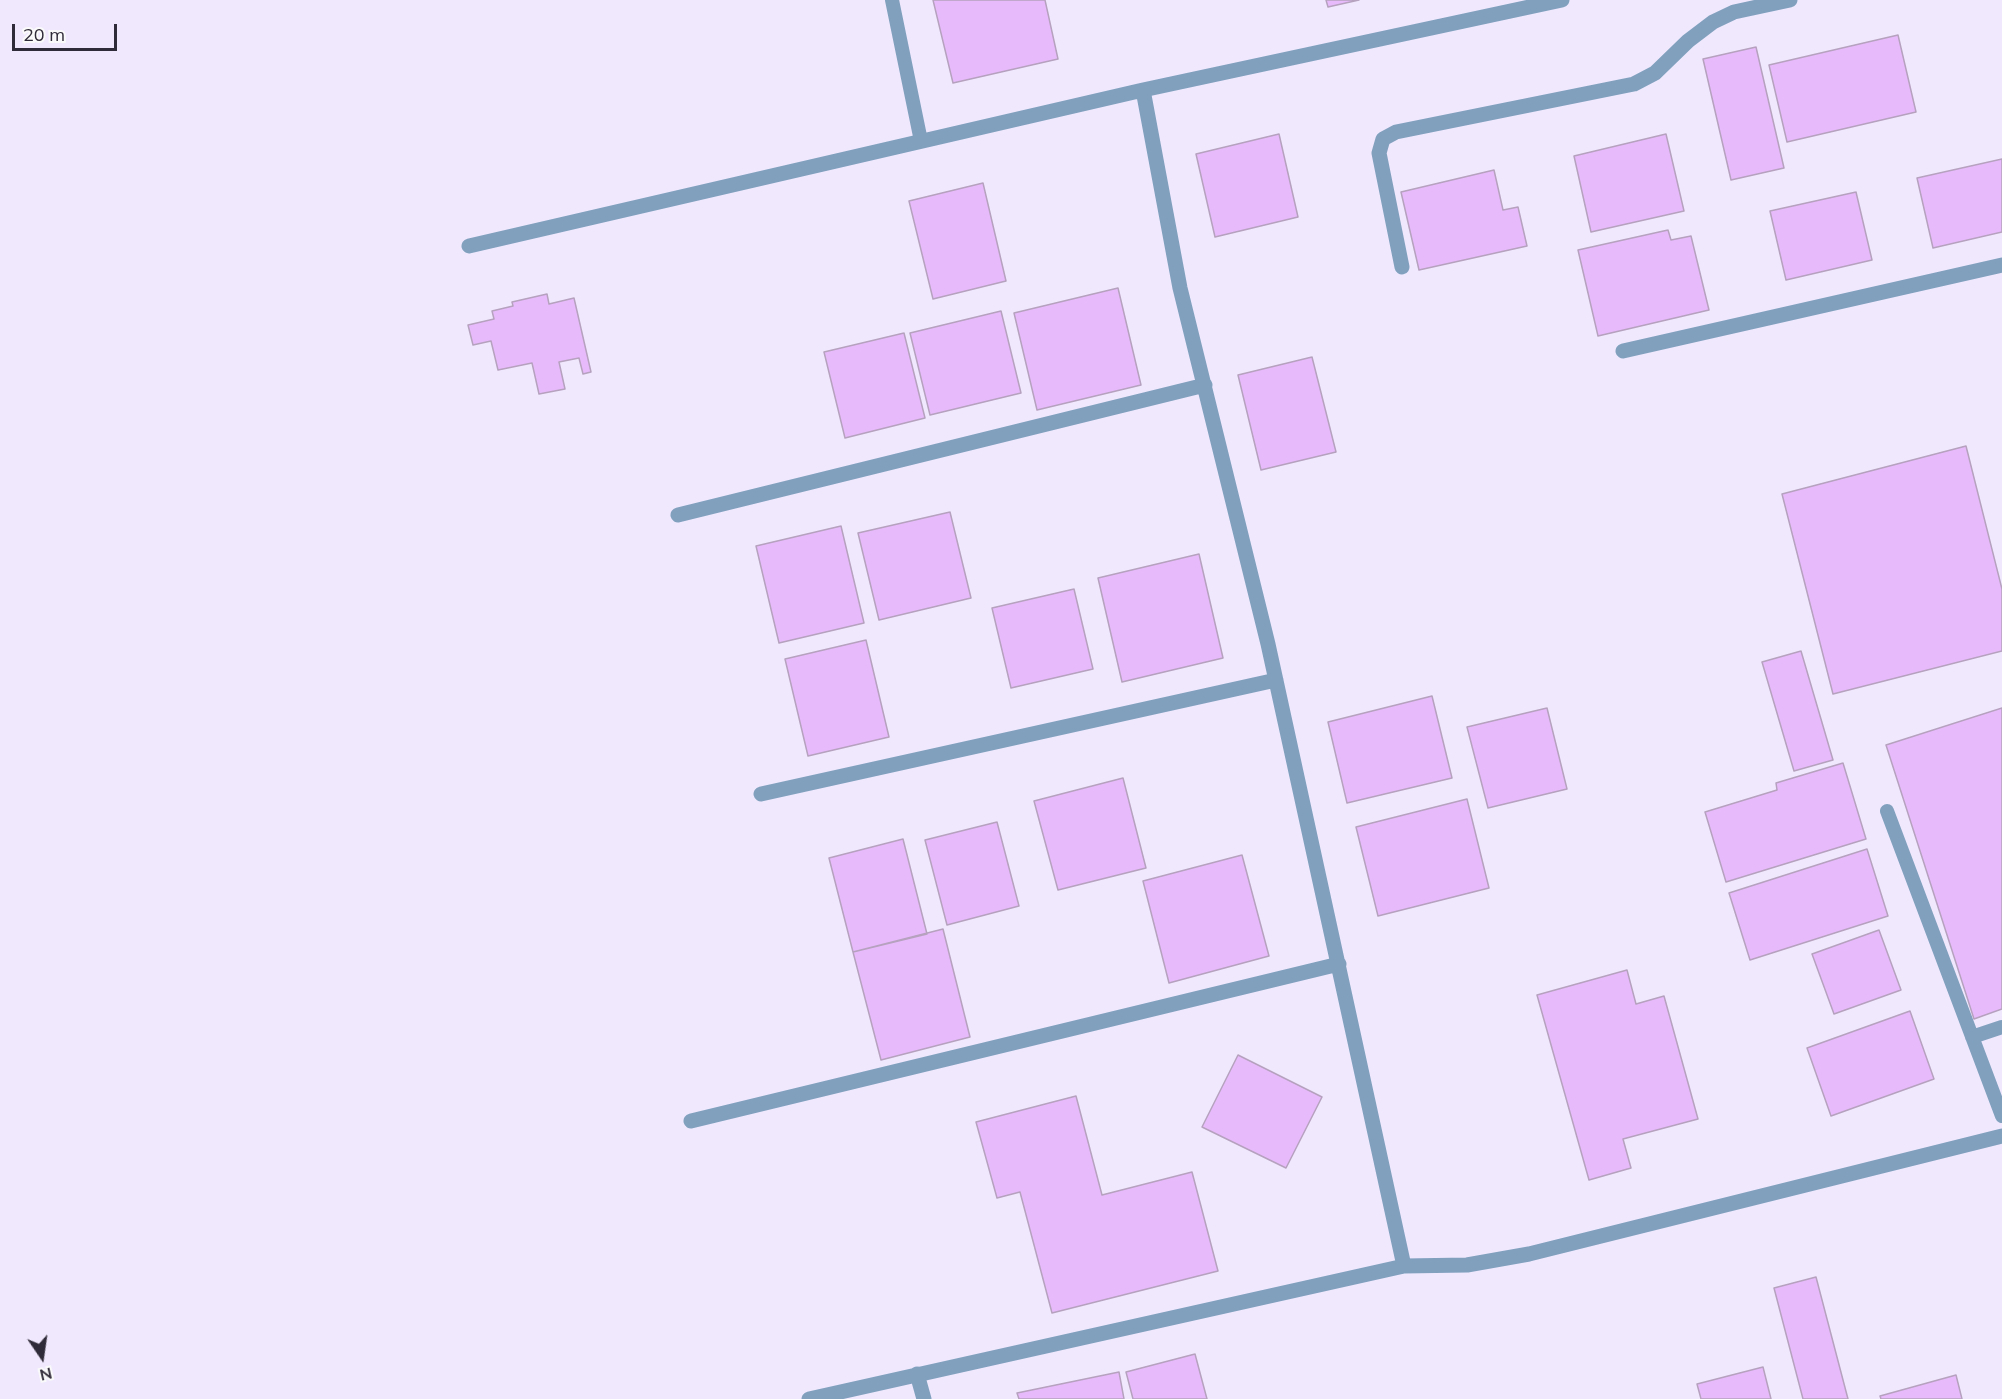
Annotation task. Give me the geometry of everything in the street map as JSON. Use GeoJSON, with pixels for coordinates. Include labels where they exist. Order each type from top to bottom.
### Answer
{"type":"FeatureCollection","features":[{"type":"Feature","properties":{"kind":"street"},"geometry":{"type":"LineString","coordinates":[[469,246],[1143,90],[1562,0]]}},
{"type":"Feature","properties":{"kind":"street"},"geometry":{"type":"LineString","coordinates":[[1402,267],[1379,153],[1383,139],[1396,132],[1634,84],[1655,73],[1688,41],[1713,22],[1734,12],[1790,0]]}},
{"type":"Feature","properties":{"kind":"street"},"geometry":{"type":"LineString","coordinates":[[1143,90],[1180,288],[1276,680],[1404,1266]]}},
{"type":"Feature","properties":{"kind":"street"},"geometry":{"type":"LineString","coordinates":[[1623,351],[2002,265]]}},
{"type":"Feature","properties":{"kind":"street"},"geometry":{"type":"LineString","coordinates":[[678,515],[1205,385]]}},
{"type":"Feature","properties":{"kind":"street"},"geometry":{"type":"LineString","coordinates":[[761,794],[1276,680]]}},
{"type":"Feature","properties":{"kind":"street"},"geometry":{"type":"LineString","coordinates":[[691,1121],[1339,964]]}},
{"type":"Feature","properties":{"kind":"street"},"geometry":{"type":"LineString","coordinates":[[809,1399],[1404,1266],[1467,1265],[1529,1254],[2002,1136]]}},
{"type":"Feature","properties":{"kind":"street"},"geometry":{"type":"LineString","coordinates":[[917,1374],[924,1399]]}},
{"type":"Feature","properties":{"kind":"lane"},"geometry":{"type":"LineString","coordinates":[[892,0],[921,141]]}},
{"type":"Feature","properties":{"kind":"lane"},"geometry":{"type":"LineString","coordinates":[[1887,811],[2002,1116]]}},
{"type":"Feature","properties":{"kind":"lane"},"geometry":{"type":"LineString","coordinates":[[1972,1037],[2002,1027]]}},
{"type":"Feature","properties":{"kind":"building"},"geometry":{"type":"Polygon","coordinates":[[[933,0],[1045,0],[1058,59],[953,83],[933,0]]]}},
{"type":"Feature","properties":{"kind":"building"},"geometry":{"type":"Polygon","coordinates":[[[1326,0],[1359,0],[1328,7],[1326,0]]]}},
{"type":"Feature","properties":{"kind":"building"},"geometry":{"type":"Polygon","coordinates":[[[1898,35],[1916,112],[1787,142],[1769,65],[1898,35]]]}},
{"type":"Feature","properties":{"kind":"building"},"geometry":{"type":"Polygon","coordinates":[[[1756,47],[1784,168],[1731,180],[1703,59],[1756,47]]]}},
{"type":"Feature","properties":{"kind":"building"},"geometry":{"type":"Polygon","coordinates":[[[1279,134],[1298,217],[1215,237],[1196,154],[1279,134]]]}},
{"type":"Feature","properties":{"kind":"building"},"geometry":{"type":"Polygon","coordinates":[[[1666,134],[1684,211],[1591,232],[1574,156],[1666,134]]]}},
{"type":"Feature","properties":{"kind":"building"},"geometry":{"type":"Polygon","coordinates":[[[2002,159],[2002,232],[1933,248],[1917,178],[2002,159]]]}},
{"type":"Feature","properties":{"kind":"building"},"geometry":{"type":"Polygon","coordinates":[[[1494,170],[1503,210],[1518,207],[1527,246],[1419,270],[1401,192],[1494,170]]]}},
{"type":"Feature","properties":{"kind":"building"},"geometry":{"type":"Polygon","coordinates":[[[983,183],[1006,281],[933,299],[909,201],[983,183]]]}},
{"type":"Feature","properties":{"kind":"building"},"geometry":{"type":"Polygon","coordinates":[[[1856,192],[1872,260],[1786,280],[1770,211],[1856,192]]]}},
{"type":"Feature","properties":{"kind":"building"},"geometry":{"type":"Polygon","coordinates":[[[1668,230],[1671,240],[1691,236],[1709,310],[1598,336],[1578,250],[1668,230]]]}},
{"type":"Feature","properties":{"kind":"building"},"geometry":{"type":"Polygon","coordinates":[[[1118,288],[1141,385],[1037,410],[1014,313],[1118,288]]]}},
{"type":"Feature","properties":{"kind":"building"},"geometry":{"type":"Polygon","coordinates":[[[547,294],[549,304],[574,298],[591,372],[583,374],[579,358],[559,362],[565,389],[539,394],[532,363],[498,370],[491,341],[473,345],[468,325],[494,319],[492,311],[513,306],[512,302],[547,294]]]}},
{"type":"Feature","properties":{"kind":"building"},"geometry":{"type":"Polygon","coordinates":[[[1001,311],[1021,393],[930,415],[910,333],[1001,311]]]}},
{"type":"Feature","properties":{"kind":"building"},"geometry":{"type":"Polygon","coordinates":[[[904,333],[925,418],[845,438],[824,352],[904,333]]]}},
{"type":"Feature","properties":{"kind":"building"},"geometry":{"type":"Polygon","coordinates":[[[1312,357],[1336,452],[1261,470],[1238,375],[1312,357]]]}},
{"type":"Feature","properties":{"kind":"building"},"geometry":{"type":"Polygon","coordinates":[[[1966,446],[2002,589],[2002,651],[1833,694],[1782,494],[1966,446]]]}},
{"type":"Feature","properties":{"kind":"building"},"geometry":{"type":"Polygon","coordinates":[[[950,512],[971,598],[879,620],[858,533],[950,512]]]}},
{"type":"Feature","properties":{"kind":"building"},"geometry":{"type":"Polygon","coordinates":[[[841,526],[864,623],[779,643],[756,546],[841,526]]]}},
{"type":"Feature","properties":{"kind":"building"},"geometry":{"type":"Polygon","coordinates":[[[1199,554],[1223,658],[1122,682],[1098,578],[1199,554]]]}},
{"type":"Feature","properties":{"kind":"building"},"geometry":{"type":"Polygon","coordinates":[[[1074,589],[1093,669],[1011,688],[992,608],[1074,589]]]}},
{"type":"Feature","properties":{"kind":"building"},"geometry":{"type":"Polygon","coordinates":[[[866,640],[889,737],[808,756],[785,659],[866,640]]]}},
{"type":"Feature","properties":{"kind":"building"},"geometry":{"type":"Polygon","coordinates":[[[1801,651],[1833,760],[1794,771],[1762,662],[1801,651]]]}},
{"type":"Feature","properties":{"kind":"building"},"geometry":{"type":"Polygon","coordinates":[[[1432,696],[1452,778],[1347,803],[1328,722],[1432,696]]]}},
{"type":"Feature","properties":{"kind":"building"},"geometry":{"type":"Polygon","coordinates":[[[1547,708],[1567,789],[1488,808],[1467,727],[1547,708]]]}},
{"type":"Feature","properties":{"kind":"building"},"geometry":{"type":"Polygon","coordinates":[[[2002,708],[2002,1009],[1974,1019],[1886,745],[2002,708]]]}},
{"type":"Feature","properties":{"kind":"building"},"geometry":{"type":"Polygon","coordinates":[[[1843,763],[1866,839],[1726,882],[1705,812],[1777,790],[1776,783],[1843,763]]]}},
{"type":"Feature","properties":{"kind":"building"},"geometry":{"type":"Polygon","coordinates":[[[1123,778],[1146,868],[1058,890],[1034,801],[1123,778]]]}},
{"type":"Feature","properties":{"kind":"building"},"geometry":{"type":"Polygon","coordinates":[[[1467,799],[1489,888],[1378,916],[1356,827],[1467,799]]]}},
{"type":"Feature","properties":{"kind":"building"},"geometry":{"type":"Polygon","coordinates":[[[997,822],[1019,906],[947,925],[925,840],[997,822]]]}},
{"type":"Feature","properties":{"kind":"building"},"geometry":{"type":"Polygon","coordinates":[[[903,839],[927,934],[853,952],[829,858],[903,839]]]}},
{"type":"Feature","properties":{"kind":"building"},"geometry":{"type":"Polygon","coordinates":[[[1867,849],[1888,916],[1750,960],[1729,893],[1867,849]]]}},
{"type":"Feature","properties":{"kind":"building"},"geometry":{"type":"Polygon","coordinates":[[[1242,855],[1269,956],[1169,983],[1143,881],[1242,855]]]}},
{"type":"Feature","properties":{"kind":"building"},"geometry":{"type":"Polygon","coordinates":[[[943,929],[970,1037],[881,1060],[853,952],[943,929]]]}},
{"type":"Feature","properties":{"kind":"building"},"geometry":{"type":"Polygon","coordinates":[[[1879,930],[1901,990],[1834,1014],[1812,954],[1879,930]]]}},
{"type":"Feature","properties":{"kind":"building"},"geometry":{"type":"Polygon","coordinates":[[[1627,970],[1636,1004],[1664,996],[1698,1119],[1623,1139],[1631,1168],[1589,1180],[1537,995],[1627,970]]]}},
{"type":"Feature","properties":{"kind":"building"},"geometry":{"type":"Polygon","coordinates":[[[1910,1011],[1934,1079],[1831,1116],[1807,1048],[1910,1011]]]}},
{"type":"Feature","properties":{"kind":"building"},"geometry":{"type":"Polygon","coordinates":[[[1238,1055],[1322,1097],[1286,1168],[1202,1127],[1238,1055]]]}},
{"type":"Feature","properties":{"kind":"building"},"geometry":{"type":"Polygon","coordinates":[[[1076,1096],[1102,1195],[1192,1172],[1218,1271],[1052,1313],[1020,1192],[997,1198],[976,1122],[1076,1096]]]}},
{"type":"Feature","properties":{"kind":"building"},"geometry":{"type":"Polygon","coordinates":[[[1816,1277],[1848,1399],[1803,1399],[1774,1288],[1816,1277]]]}},
{"type":"Feature","properties":{"kind":"building"},"geometry":{"type":"Polygon","coordinates":[[[1195,1354],[1207,1399],[1133,1399],[1126,1372],[1195,1354]]]}},
{"type":"Feature","properties":{"kind":"building"},"geometry":{"type":"Polygon","coordinates":[[[1763,1367],[1771,1399],[1701,1399],[1697,1384],[1763,1367]]]}},
{"type":"Feature","properties":{"kind":"building"},"geometry":{"type":"Polygon","coordinates":[[[1119,1372],[1124,1399],[1019,1399],[1017,1393],[1119,1372]]]}},
{"type":"Feature","properties":{"kind":"building"},"geometry":{"type":"Polygon","coordinates":[[[1956,1375],[1962,1399],[1881,1399],[1880,1396],[1956,1375]]]}}]}
